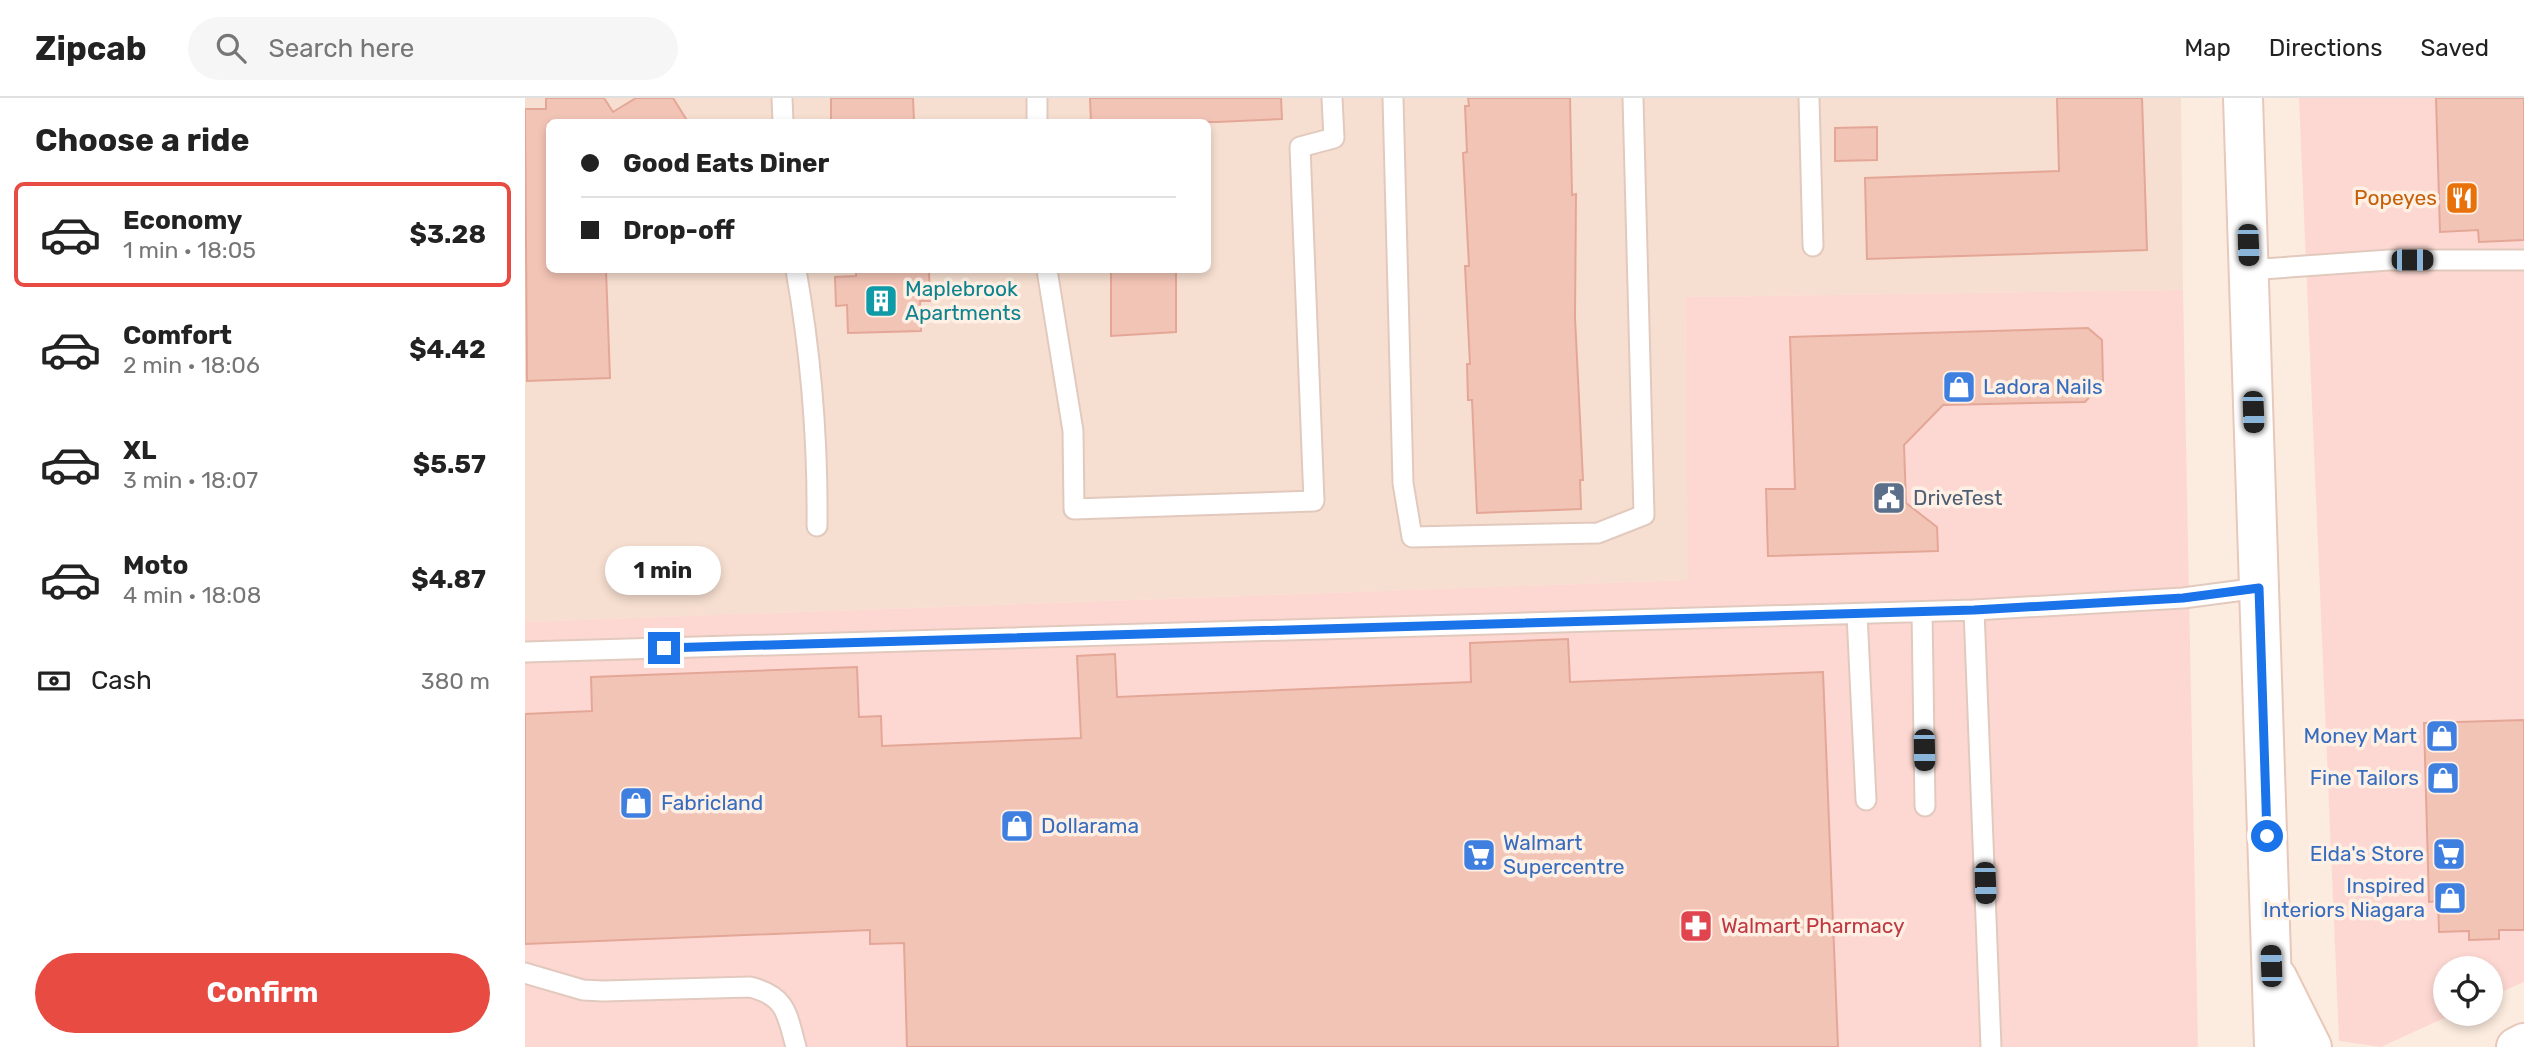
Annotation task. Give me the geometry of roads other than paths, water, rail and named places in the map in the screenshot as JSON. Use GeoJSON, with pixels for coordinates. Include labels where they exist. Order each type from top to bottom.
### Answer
{"type":"FeatureCollection","features":[{"type":"Feature","properties":{"kind":"main road"},"geometry":{"type":"LineString","coordinates":[[2243,98],[2274,1047]]}},
{"type":"Feature","properties":{"kind":"main road"},"geometry":{"type":"LineString","coordinates":[[2271,966],[2312,1047]]}},
{"type":"Feature","properties":{"kind":"main road"},"geometry":{"type":"LineString","coordinates":[[2516,1047],[2524,1043]]}},
{"type":"Feature","properties":{"kind":"lane"},"geometry":{"type":"LineString","coordinates":[[782,98],[783,119]]}},
{"type":"Feature","properties":{"kind":"lane"},"geometry":{"type":"LineString","coordinates":[[1037,98],[1037,119]]}},
{"type":"Feature","properties":{"kind":"lane"},"geometry":{"type":"LineString","coordinates":[[1047,273],[1073,431],[1074,509],[1314,501],[1300,147],[1334,138],[1332,98]]}},
{"type":"Feature","properties":{"kind":"lane"},"geometry":{"type":"LineString","coordinates":[[1393,98],[1403,483],[1412,537],[1598,533],[1644,515],[1633,98]]}},
{"type":"Feature","properties":{"kind":"lane"},"geometry":{"type":"LineString","coordinates":[[1809,98],[1813,246]]}},
{"type":"Feature","properties":{"kind":"lane"},"geometry":{"type":"LineString","coordinates":[[2248,270],[2389,260],[2524,260]]}},
{"type":"Feature","properties":{"kind":"lane"},"geometry":{"type":"LineString","coordinates":[[797,273],[807,334],[818,447],[817,526]]}},
{"type":"Feature","properties":{"kind":"lane"},"geometry":{"type":"LineString","coordinates":[[525,652],[1921,612],[2183,598],[2259,588]]}},
{"type":"Feature","properties":{"kind":"lane"},"geometry":{"type":"LineString","coordinates":[[1974,610],[1991,1047]]}},
{"type":"Feature","properties":{"kind":"lane"},"geometry":{"type":"LineString","coordinates":[[1921,612],[1925,806]]}},
{"type":"Feature","properties":{"kind":"lane"},"geometry":{"type":"LineString","coordinates":[[1857,614],[1865,800]]}},
{"type":"Feature","properties":{"kind":"lane"},"geometry":{"type":"LineString","coordinates":[[525,973],[583,990],[750,987],[766,991],[780,1001],[791,1020],[796,1047]]}},
{"type":"Feature","properties":{"kind":"place","name":"Popeyes"},"geometry":{"type":"Point","coordinates":[2462,198]}},
{"type":"Feature","properties":{"kind":"place","name":"Maplebrook Apartments"},"geometry":{"type":"Point","coordinates":[881,301]}},
{"type":"Feature","properties":{"kind":"place","name":"Ladora Nails"},"geometry":{"type":"Point","coordinates":[1959,387]}},
{"type":"Feature","properties":{"kind":"place","name":"DriveTest"},"geometry":{"type":"Point","coordinates":[1889,498]}},
{"type":"Feature","properties":{"kind":"place","name":"Money Mart"},"geometry":{"type":"Point","coordinates":[2442,736]}},
{"type":"Feature","properties":{"kind":"place","name":"Fine Tailors"},"geometry":{"type":"Point","coordinates":[2443,778]}},
{"type":"Feature","properties":{"kind":"place","name":"Fabricland"},"geometry":{"type":"Point","coordinates":[636,803]}},
{"type":"Feature","properties":{"kind":"place","name":"Dollarama"},"geometry":{"type":"Point","coordinates":[1017,826]}},
{"type":"Feature","properties":{"kind":"place","name":"Elda's Store"},"geometry":{"type":"Point","coordinates":[2449,854]}},
{"type":"Feature","properties":{"kind":"place","name":"Walmart Supercentre"},"geometry":{"type":"Point","coordinates":[1479,855]}},
{"type":"Feature","properties":{"kind":"place","name":"Inspired Interiors Niagara"},"geometry":{"type":"Point","coordinates":[2450,898]}},
{"type":"Feature","properties":{"kind":"place","name":"Walmart Pharmacy"},"geometry":{"type":"Point","coordinates":[1696,926]}}]}
